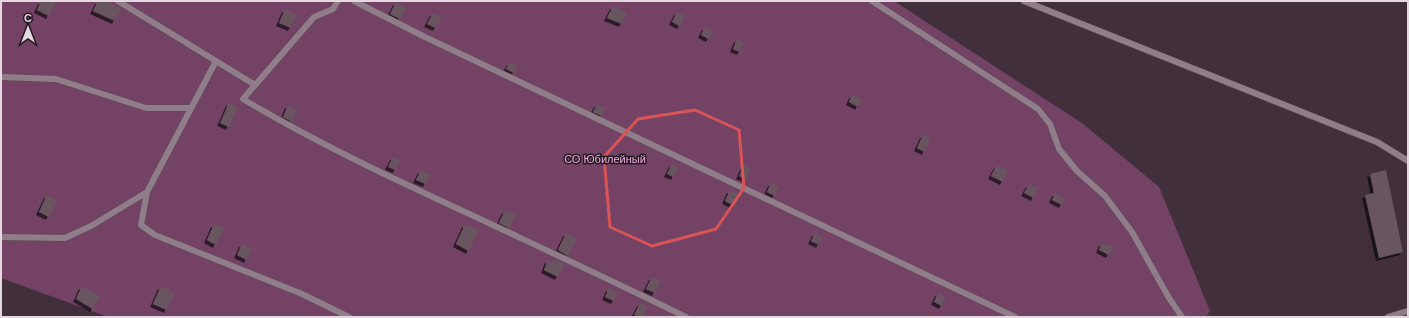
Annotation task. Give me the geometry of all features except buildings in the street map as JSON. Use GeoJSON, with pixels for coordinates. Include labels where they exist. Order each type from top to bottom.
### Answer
{"type":"FeatureCollection","features":[{"type":"Feature","properties":{"kind":"lane"},"geometry":{"type":"LineString","coordinates":[[118,1],[255,85]]}},
{"type":"Feature","properties":{"kind":"lane"},"geometry":{"type":"LineString","coordinates":[[338,1],[333,9],[314,17],[243,100],[286,125],[390,177],[686,317]]}},
{"type":"Feature","properties":{"kind":"lane"},"geometry":{"type":"LineString","coordinates":[[354,1],[439,44],[1015,317]]}},
{"type":"Feature","properties":{"kind":"lane"},"geometry":{"type":"LineString","coordinates":[[872,1],[1038,109],[1050,124],[1059,149],[1077,170],[1105,196],[1132,232],[1169,298],[1182,317]]}},
{"type":"Feature","properties":{"kind":"lane"},"geometry":{"type":"LineString","coordinates":[[1024,1],[1378,142],[1408,161]]}},
{"type":"Feature","properties":{"kind":"lane"},"geometry":{"type":"LineString","coordinates":[[216,61],[147,192],[141,225],[155,235],[302,294],[349,317]]}},
{"type":"Feature","properties":{"kind":"lane"},"geometry":{"type":"LineString","coordinates":[[1,77],[56,79],[146,108],[191,108]]}},
{"type":"Feature","properties":{"kind":"lane"},"geometry":{"type":"LineString","coordinates":[[1,237],[65,238],[91,226],[147,192]]}},
{"type":"Feature","properties":{"kind":"lane"},"geometry":{"type":"LineString","coordinates":[[1388,317],[1408,311]]}},
{"type":"Feature","properties":{"kind":"highlighted area"},"geometry":{"type":"Polygon","coordinates":[[[695,110],[739,130],[744,188],[716,229],[652,246],[610,227],[604,157],[638,119],[695,110]]]}},
{"type":"Feature","properties":{"kind":"green space","name":"СО Юбилейный"},"geometry":{"type":"Polygon","coordinates":[[[1,1],[894,1],[1082,123],[1159,187],[1210,311],[1206,317],[108,317],[1,278],[1,1]]]}}]}
